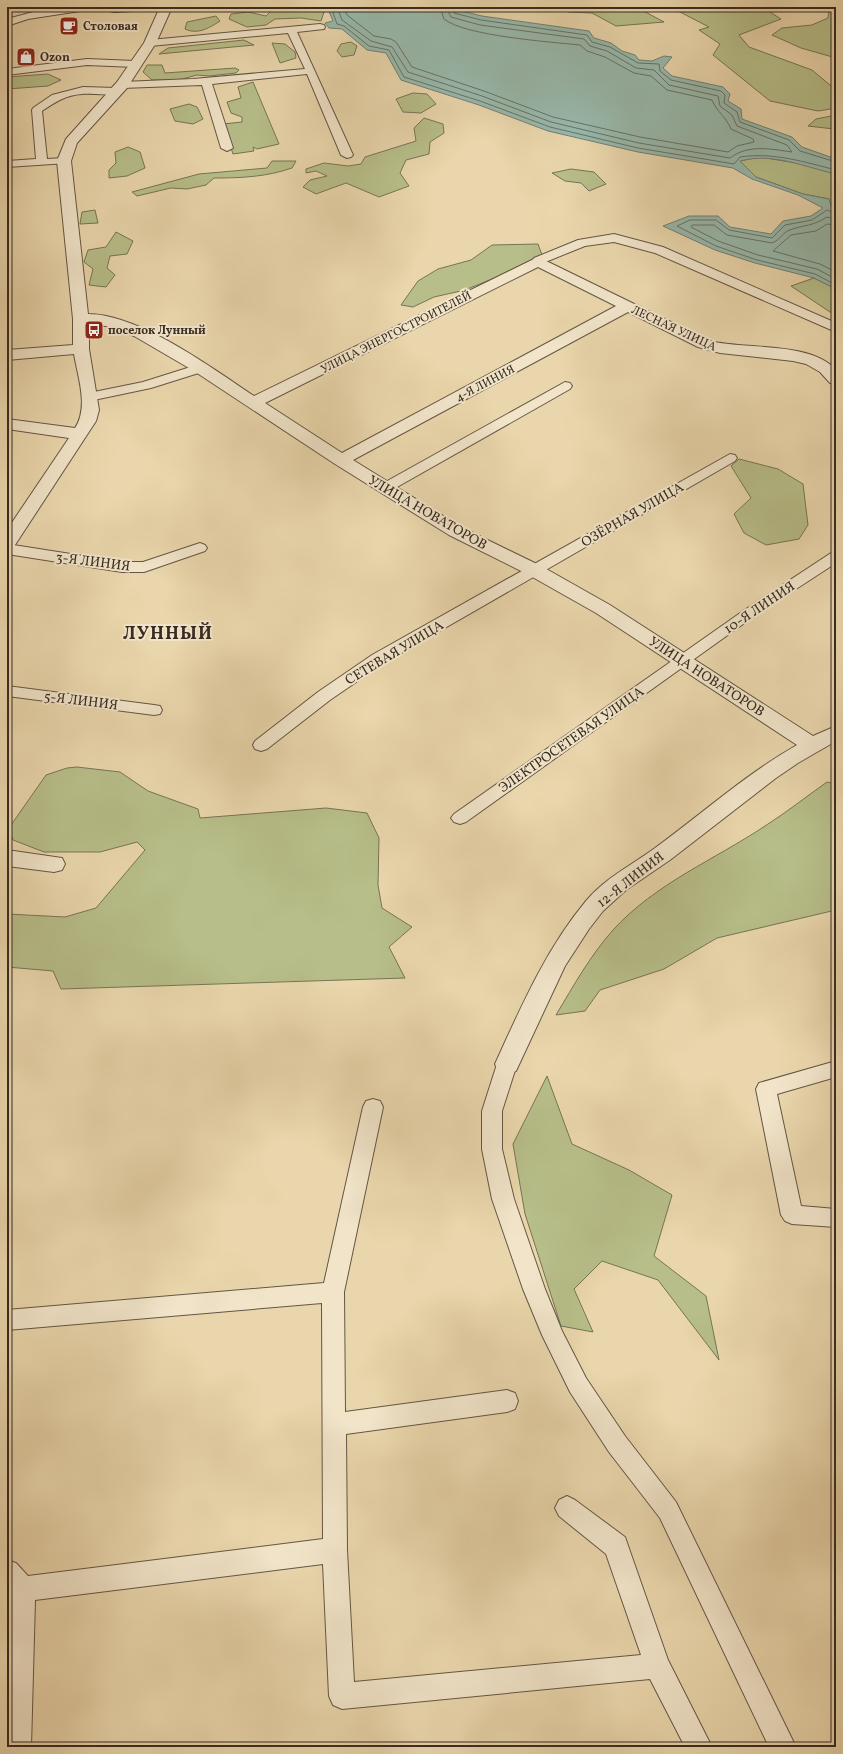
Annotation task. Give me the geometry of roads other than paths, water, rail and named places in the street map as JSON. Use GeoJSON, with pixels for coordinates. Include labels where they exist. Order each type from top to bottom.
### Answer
{"type":"FeatureCollection","features":[{"type":"Feature","properties":{"kind":"street"},"geometry":{"type":"LineString","coordinates":[[7,544],[80,434],[88,421],[91,410],[81,349],[81,319],[64,161],[71,142],[119,88],[150,43],[166,7]]}},
{"type":"Feature","properties":{"kind":"street","name":"ЛЕСНАЯ УЛИЦА"},"geometry":{"type":"LineString","coordinates":[[538,261],[717,349],[787,355],[814,361],[826,367],[836,380]]}},
{"type":"Feature","properties":{"kind":"street","name":"УЛИЦА ЭНЕРГОСТРОИТЕЛЕЙ"},"geometry":{"type":"LineString","coordinates":[[255,402],[538,261]]}},
{"type":"Feature","properties":{"kind":"street","name":"4-Я ЛИНИЯ"},"geometry":{"type":"LineString","coordinates":[[341,460],[628,306]]}},
{"type":"Feature","properties":{"kind":"street","name":"УЛИЦА НОВАТОРОВ"},"geometry":{"type":"LineString","coordinates":[[81,319],[96,319],[117,323],[140,333],[255,402],[341,460],[455,531],[534,570],[603,609],[684,660],[811,744]]}},
{"type":"Feature","properties":{"kind":"street"},"geometry":{"type":"LineString","coordinates":[[7,355],[81,349]]}},
{"type":"Feature","properties":{"kind":"street"},"geometry":{"type":"LineString","coordinates":[[7,424],[80,434]]}},
{"type":"Feature","properties":{"kind":"street","name":"12-Я ЛИНИЯ"},"geometry":{"type":"LineString","coordinates":[[507,1064],[567,942],[596,904],[615,887],[663,854],[736,797],[811,744],[836,733]]}},
{"type":"Feature","properties":{"kind":"street"},"geometry":{"type":"LineString","coordinates":[[7,858],[54,864]]}},
{"type":"Feature","properties":{"kind":"lane"},"geometry":{"type":"LineString","coordinates":[[7,23],[18,17],[75,11],[90,7]]}},
{"type":"Feature","properties":{"kind":"lane"},"geometry":{"type":"LineString","coordinates":[[104,7],[114,9],[154,7]]}},
{"type":"Feature","properties":{"kind":"lane"},"geometry":{"type":"LineString","coordinates":[[150,43],[320,26]]}},
{"type":"Feature","properties":{"kind":"lane"},"geometry":{"type":"LineString","coordinates":[[291,29],[311,71],[347,155]]}},
{"type":"Feature","properties":{"kind":"lane"},"geometry":{"type":"LineString","coordinates":[[7,72],[87,62],[135,64]]}},
{"type":"Feature","properties":{"kind":"lane"},"geometry":{"type":"LineString","coordinates":[[42,162],[37,110],[52,98],[79,90],[206,82],[311,71]]}},
{"type":"Feature","properties":{"kind":"lane"},"geometry":{"type":"LineString","coordinates":[[206,82],[227,148]]}},
{"type":"Feature","properties":{"kind":"lane"},"geometry":{"type":"LineString","coordinates":[[7,164],[64,161]]}},
{"type":"Feature","properties":{"kind":"lane"},"geometry":{"type":"LineString","coordinates":[[538,261],[582,243],[614,238],[659,250],[836,328]]}},
{"type":"Feature","properties":{"kind":"lane"},"geometry":{"type":"LineString","coordinates":[[89,397],[146,385],[200,368]]}},
{"type":"Feature","properties":{"kind":"lane"},"geometry":{"type":"LineString","coordinates":[[385,488],[565,386]]}},
{"type":"Feature","properties":{"kind":"lane","name":"ОЗЁРНАЯ УЛИЦА"},"geometry":{"type":"LineString","coordinates":[[534,570],[730,458]]}},
{"type":"Feature","properties":{"kind":"lane","name":"3-Я ЛИНИЯ"},"geometry":{"type":"LineString","coordinates":[[7,544],[122,567],[144,567],[200,548]]}},
{"type":"Feature","properties":{"kind":"lane","name":"10-Я ЛИНИЯ"},"geometry":{"type":"LineString","coordinates":[[684,660],[748,614],[836,556]]}},
{"type":"Feature","properties":{"kind":"lane","name":"СЕТЕВАЯ УЛИЦА"},"geometry":{"type":"LineString","coordinates":[[261,745],[324,696],[378,659],[534,570]]}},
{"type":"Feature","properties":{"kind":"lane","name":"ЭЛЕКТРОСЕТЕВАЯ УЛИЦА"},"geometry":{"type":"LineString","coordinates":[[460,818],[684,660]]}},
{"type":"Feature","properties":{"kind":"lane","name":"5-Я ЛИНИЯ"},"geometry":{"type":"LineString","coordinates":[[7,691],[154,710]]}},
{"type":"Feature","properties":{"kind":"lane"},"geometry":{"type":"LineString","coordinates":[[507,1064],[492,1111],[492,1149],[503,1199],[534,1289],[553,1335],[578,1385],[617,1444],[668,1510],[783,1747]]}},
{"type":"Feature","properties":{"kind":"lane"},"geometry":{"type":"LineString","coordinates":[[836,1069],[766,1089],[792,1215],[836,1218]]}},
{"type":"Feature","properties":{"kind":"lane"},"geometry":{"type":"LineString","coordinates":[[373,1107],[332,1292],[335,1550],[342,1696],[657,1666]]}},
{"type":"Feature","properties":{"kind":"lane"},"geometry":{"type":"LineString","coordinates":[[7,1320],[332,1292]]}},
{"type":"Feature","properties":{"kind":"lane"},"geometry":{"type":"LineString","coordinates":[[333,1425],[507,1402]]}},
{"type":"Feature","properties":{"kind":"lane"},"geometry":{"type":"LineString","coordinates":[[567,1508],[616,1546],[657,1666],[699,1747]]}},
{"type":"Feature","properties":{"kind":"lane"},"geometry":{"type":"LineString","coordinates":[[18,1747],[14,1639],[15,1581],[335,1550]]}},
{"type":"Feature","properties":{"kind":"water"},"geometry":{"type":"Polygon","coordinates":[[[327,7],[399,9],[450,8],[482,16],[589,31],[594,38],[611,43],[622,51],[635,55],[639,60],[652,61],[664,56],[672,57],[663,68],[672,76],[723,87],[730,94],[728,101],[741,109],[742,119],[792,137],[802,147],[836,159],[836,174],[776,159],[764,158],[740,161],[756,177],[803,194],[829,199],[832,209],[836,211],[836,289],[814,278],[755,263],[715,250],[663,226],[689,216],[718,216],[730,227],[771,234],[783,221],[811,216],[823,208],[798,195],[752,179],[733,168],[638,152],[548,131],[479,105],[401,80],[386,53],[367,50],[342,29],[329,28],[325,23],[333,21],[327,7]]]}},
{"type":"Feature","properties":{"kind":"place","name":"Столовая"},"geometry":{"type":"Point","coordinates":[69,26]}},
{"type":"Feature","properties":{"kind":"place","name":"Ozon"},"geometry":{"type":"Point","coordinates":[26,57]}},
{"type":"Feature","properties":{"kind":"place","name":"поселок Лунный"},"geometry":{"type":"Point","coordinates":[94,330]}},
{"type":"Feature","properties":{"kind":"district","name":"ЛУННЫЙ"},"geometry":{"type":"Point","coordinates":[168,633]}}]}
